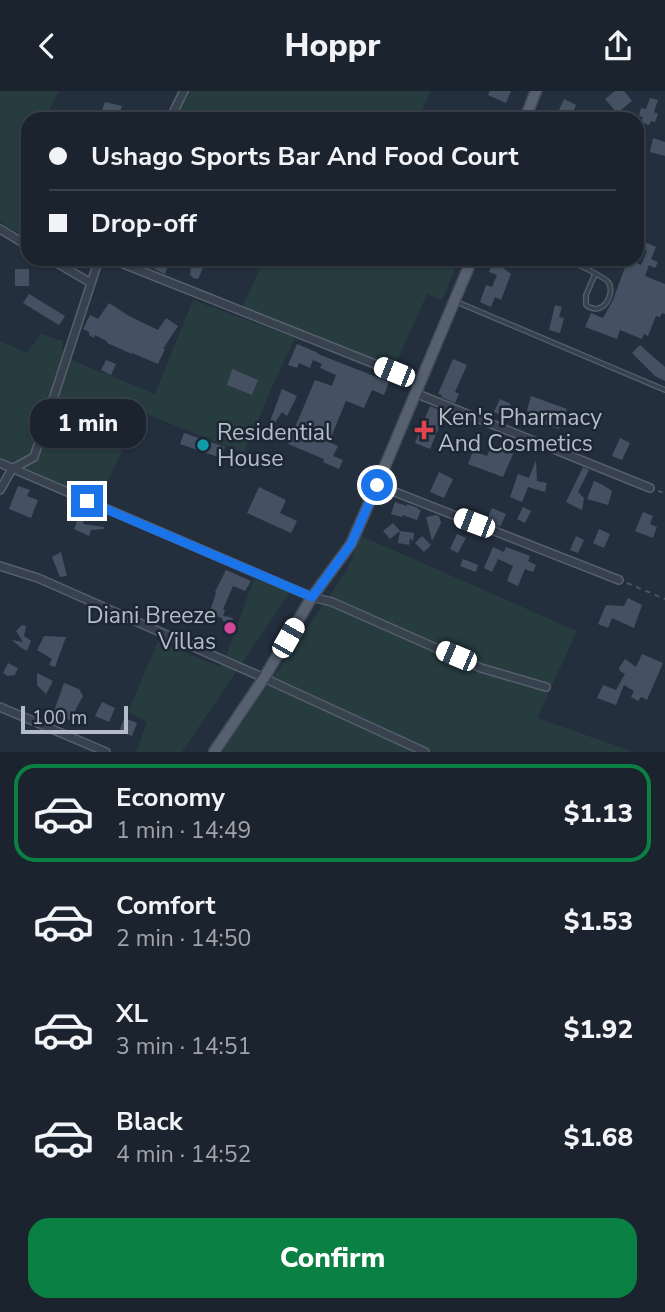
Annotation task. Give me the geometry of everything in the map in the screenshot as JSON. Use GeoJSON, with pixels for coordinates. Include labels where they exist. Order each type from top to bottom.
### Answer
{"type":"FeatureCollection","features":[{"type":"Feature","properties":{"kind":"main road"},"geometry":{"type":"LineString","coordinates":[[528,112],[536,91]]}},
{"type":"Feature","properties":{"kind":"main road"},"geometry":{"type":"LineString","coordinates":[[214,752],[264,678],[312,597],[351,544],[468,266]]}},
{"type":"Feature","properties":{"kind":"street"},"geometry":{"type":"LineString","coordinates":[[174,112],[184,91]]}},
{"type":"Feature","properties":{"kind":"street"},"geometry":{"type":"LineString","coordinates":[[0,229],[21,242]]}},
{"type":"Feature","properties":{"kind":"street"},"geometry":{"type":"LineString","coordinates":[[62,266],[90,283]]}},
{"type":"Feature","properties":{"kind":"street"},"geometry":{"type":"LineString","coordinates":[[0,490],[12,469],[34,457],[96,266]]}},
{"type":"Feature","properties":{"kind":"street"},"geometry":{"type":"LineString","coordinates":[[128,266],[420,382]]}},
{"type":"Feature","properties":{"kind":"street"},"geometry":{"type":"LineString","coordinates":[[415,393],[650,488]]}},
{"type":"Feature","properties":{"kind":"street"},"geometry":{"type":"LineString","coordinates":[[0,463],[312,597],[332,602],[481,668],[546,687]]}},
{"type":"Feature","properties":{"kind":"street"},"geometry":{"type":"LineString","coordinates":[[377,485],[619,580]]}},
{"type":"Feature","properties":{"kind":"street"},"geometry":{"type":"LineString","coordinates":[[0,566],[38,578],[425,752]]}},
{"type":"Feature","properties":{"kind":"street"},"geometry":{"type":"LineString","coordinates":[[0,706],[106,752]]}},
{"type":"Feature","properties":{"kind":"lane"},"geometry":{"type":"LineString","coordinates":[[580,266],[595,274],[608,281],[611,289],[605,304],[597,309],[590,308],[586,302],[586,295],[595,274]]}},
{"type":"Feature","properties":{"kind":"lane"},"geometry":{"type":"LineString","coordinates":[[454,300],[665,390]]}},
{"type":"Feature","properties":{"kind":"path"},"geometry":{"type":"LineString","coordinates":[[650,488],[665,493]]}},
{"type":"Feature","properties":{"kind":"path"},"geometry":{"type":"LineString","coordinates":[[619,580],[665,599]]}},
{"type":"Feature","properties":{"kind":"green space"},"geometry":{"type":"Polygon","coordinates":[[[0,91],[59,91],[48,112],[21,112],[21,235],[0,222],[0,91]]]}},
{"type":"Feature","properties":{"kind":"green space"},"geometry":{"type":"Polygon","coordinates":[[[177,91],[430,91],[422,112],[168,112],[177,91]]]}},
{"type":"Feature","properties":{"kind":"green space"},"geometry":{"type":"Polygon","coordinates":[[[139,266],[154,266],[151,271],[139,266]]]}},
{"type":"Feature","properties":{"kind":"green space"},"geometry":{"type":"Polygon","coordinates":[[[262,266],[456,266],[442,300],[427,294],[393,370],[241,309],[262,266]]]}},
{"type":"Feature","properties":{"kind":"green space"},"geometry":{"type":"Polygon","coordinates":[[[193,300],[295,338],[244,453],[141,412],[98,501],[0,460],[0,341],[27,353],[41,334],[63,341],[62,356],[155,394],[193,300]]]}},
{"type":"Feature","properties":{"kind":"green space"},"geometry":{"type":"Polygon","coordinates":[[[361,536],[577,631],[537,718],[634,752],[222,752],[347,570],[361,536]]]}},
{"type":"Feature","properties":{"kind":"green space"},"geometry":{"type":"Polygon","coordinates":[[[254,579],[290,592],[182,752],[136,752],[147,722],[128,712],[158,641],[220,667],[254,579]]]}},
{"type":"Feature","properties":{"kind":"building"},"geometry":{"type":"Polygon","coordinates":[[[490,91],[511,91],[506,103],[488,95],[490,91]]]}},
{"type":"Feature","properties":{"kind":"building"},"geometry":{"type":"Polygon","coordinates":[[[615,91],[624,91],[632,101],[616,112],[605,99],[615,91]]]}},
{"type":"Feature","properties":{"kind":"building"},"geometry":{"type":"Polygon","coordinates":[[[650,98],[658,100],[654,112],[658,114],[655,122],[651,121],[649,125],[644,123],[644,112],[640,112],[641,108],[646,109],[650,98]]]}},
{"type":"Feature","properties":{"kind":"building"},"geometry":{"type":"Polygon","coordinates":[[[564,99],[576,105],[573,112],[558,112],[564,99]]]}},
{"type":"Feature","properties":{"kind":"building"},"geometry":{"type":"Polygon","coordinates":[[[105,102],[122,106],[120,112],[101,112],[105,102]]]}},
{"type":"Feature","properties":{"kind":"building"},"geometry":{"type":"Polygon","coordinates":[[[653,138],[665,142],[665,156],[650,152],[653,138]]]}},
{"type":"Feature","properties":{"kind":"building"},"geometry":{"type":"Polygon","coordinates":[[[644,242],[656,247],[651,259],[658,262],[655,268],[649,265],[645,276],[665,284],[665,314],[656,316],[648,336],[644,334],[642,339],[620,330],[617,339],[585,327],[591,313],[603,318],[625,266],[644,266],[647,251],[644,250],[644,242]]]}},
{"type":"Feature","properties":{"kind":"building"},"geometry":{"type":"Polygon","coordinates":[[[155,266],[168,266],[165,274],[154,269],[155,266]]]}},
{"type":"Feature","properties":{"kind":"building"},"geometry":{"type":"Polygon","coordinates":[[[184,266],[204,266],[198,279],[190,274],[191,269],[184,266]]]}},
{"type":"Feature","properties":{"kind":"building"},"geometry":{"type":"Polygon","coordinates":[[[491,266],[504,266],[511,274],[501,300],[495,297],[491,307],[480,302],[486,285],[492,287],[497,275],[489,272],[491,266]]]}},
{"type":"Feature","properties":{"kind":"building"},"geometry":{"type":"Polygon","coordinates":[[[15,269],[29,269],[29,286],[15,286],[15,269]]]}},
{"type":"Feature","properties":{"kind":"building"},"geometry":{"type":"Polygon","coordinates":[[[29,294],[65,316],[59,325],[23,303],[29,294]]]}},
{"type":"Feature","properties":{"kind":"building"},"geometry":{"type":"Polygon","coordinates":[[[109,303],[158,330],[166,318],[178,326],[163,349],[158,364],[107,343],[95,335],[94,338],[83,329],[90,315],[98,319],[109,303]]]}},
{"type":"Feature","properties":{"kind":"building"},"geometry":{"type":"Polygon","coordinates":[[[555,305],[562,307],[559,317],[564,318],[560,333],[549,330],[555,305]]]}},
{"type":"Feature","properties":{"kind":"building"},"geometry":{"type":"Polygon","coordinates":[[[297,344],[389,382],[384,395],[372,390],[364,408],[346,401],[329,442],[338,446],[333,456],[343,460],[339,469],[323,462],[324,459],[288,444],[315,380],[332,386],[336,375],[320,368],[322,364],[313,360],[310,368],[299,363],[297,368],[288,365],[297,344]]]}},
{"type":"Feature","properties":{"kind":"building"},"geometry":{"type":"Polygon","coordinates":[[[640,345],[665,367],[665,381],[655,376],[632,353],[640,345]]]}},
{"type":"Feature","properties":{"kind":"building"},"geometry":{"type":"Polygon","coordinates":[[[453,359],[467,365],[455,392],[459,394],[455,403],[438,394],[453,359]]]}},
{"type":"Feature","properties":{"kind":"building"},"geometry":{"type":"Polygon","coordinates":[[[106,360],[116,364],[111,375],[101,370],[106,360]]]}},
{"type":"Feature","properties":{"kind":"building"},"geometry":{"type":"Polygon","coordinates":[[[232,369],[258,380],[252,395],[227,385],[232,369]]]}},
{"type":"Feature","properties":{"kind":"building"},"geometry":{"type":"Polygon","coordinates":[[[282,389],[297,396],[287,416],[282,412],[268,433],[266,432],[282,389]]]}},
{"type":"Feature","properties":{"kind":"building"},"geometry":{"type":"Polygon","coordinates":[[[531,396],[567,409],[559,429],[545,424],[547,418],[527,411],[531,396]]]}},
{"type":"Feature","properties":{"kind":"building"},"geometry":{"type":"Polygon","coordinates":[[[500,399],[511,404],[505,417],[494,412],[500,399]]]}},
{"type":"Feature","properties":{"kind":"building"},"geometry":{"type":"Polygon","coordinates":[[[430,406],[445,412],[430,449],[415,443],[430,406]]]}},
{"type":"Feature","properties":{"kind":"building","name":"Residential House"},"geometry":{"type":"Polygon","coordinates":[[[184,433],[225,447],[221,458],[180,444],[184,433]]]}},
{"type":"Feature","properties":{"kind":"building"},"geometry":{"type":"Polygon","coordinates":[[[620,438],[630,443],[622,460],[612,456],[620,438]]]}},
{"type":"Feature","properties":{"kind":"building"},"geometry":{"type":"Polygon","coordinates":[[[498,448],[513,454],[503,477],[468,464],[473,451],[487,456],[490,449],[497,451],[498,448]]]}},
{"type":"Feature","properties":{"kind":"building"},"geometry":{"type":"Polygon","coordinates":[[[536,460],[537,481],[547,483],[545,492],[528,487],[522,502],[510,497],[518,474],[529,478],[536,460]]]}},
{"type":"Feature","properties":{"kind":"building"},"geometry":{"type":"Polygon","coordinates":[[[583,467],[589,470],[578,492],[584,498],[582,510],[566,502],[583,467]]]}},
{"type":"Feature","properties":{"kind":"building"},"geometry":{"type":"Polygon","coordinates":[[[439,472],[453,479],[444,498],[430,492],[439,472]]]}},
{"type":"Feature","properties":{"kind":"building"},"geometry":{"type":"Polygon","coordinates":[[[594,481],[612,491],[608,505],[587,499],[594,481]]]}},
{"type":"Feature","properties":{"kind":"building"},"geometry":{"type":"Polygon","coordinates":[[[18,486],[30,490],[27,496],[38,500],[31,518],[9,509],[18,486]]]}},
{"type":"Feature","properties":{"kind":"building"},"geometry":{"type":"Polygon","coordinates":[[[259,487],[286,500],[280,513],[297,521],[291,533],[247,513],[259,487]]]}},
{"type":"Feature","properties":{"kind":"building"},"geometry":{"type":"Polygon","coordinates":[[[395,502],[421,510],[417,520],[391,514],[395,502]]]}},
{"type":"Feature","properties":{"kind":"building"},"geometry":{"type":"Polygon","coordinates":[[[523,507],[531,511],[525,523],[517,519],[523,507]]]}},
{"type":"Feature","properties":{"kind":"building"},"geometry":{"type":"Polygon","coordinates":[[[492,508],[506,514],[500,527],[486,521],[492,508]]]}},
{"type":"Feature","properties":{"kind":"building"},"geometry":{"type":"Polygon","coordinates":[[[643,512],[653,516],[650,524],[657,527],[653,538],[635,531],[643,512]]]}},
{"type":"Feature","properties":{"kind":"building"},"geometry":{"type":"Polygon","coordinates":[[[436,515],[441,523],[432,541],[426,517],[436,515]]]}},
{"type":"Feature","properties":{"kind":"building"},"geometry":{"type":"Polygon","coordinates":[[[78,519],[84,520],[83,524],[104,529],[91,530],[89,536],[74,529],[78,519]]]}},
{"type":"Feature","properties":{"kind":"building"},"geometry":{"type":"Polygon","coordinates":[[[393,523],[400,531],[390,539],[383,531],[393,523]]]}},
{"type":"Feature","properties":{"kind":"building"},"geometry":{"type":"Polygon","coordinates":[[[599,529],[610,534],[604,548],[593,543],[599,529]]]}},
{"type":"Feature","properties":{"kind":"building"},"geometry":{"type":"Polygon","coordinates":[[[400,531],[414,533],[413,541],[410,538],[409,545],[398,543],[400,531]]]}},
{"type":"Feature","properties":{"kind":"building"},"geometry":{"type":"Polygon","coordinates":[[[457,534],[466,538],[458,553],[450,549],[457,534]]]}},
{"type":"Feature","properties":{"kind":"building"},"geometry":{"type":"Polygon","coordinates":[[[422,536],[431,545],[424,552],[415,543],[422,536]]]}},
{"type":"Feature","properties":{"kind":"building"},"geometry":{"type":"Polygon","coordinates":[[[576,536],[584,540],[578,553],[570,550],[576,536]]]}},
{"type":"Feature","properties":{"kind":"building"},"geometry":{"type":"Polygon","coordinates":[[[493,547],[504,552],[506,547],[530,556],[528,561],[536,565],[533,572],[525,569],[518,586],[507,581],[513,566],[498,559],[492,572],[484,568],[493,547]]]}},
{"type":"Feature","properties":{"kind":"building"},"geometry":{"type":"Polygon","coordinates":[[[61,552],[67,576],[60,577],[52,557],[61,552]]]}},
{"type":"Feature","properties":{"kind":"building"},"geometry":{"type":"Polygon","coordinates":[[[463,559],[478,565],[476,572],[460,566],[463,559]]]}},
{"type":"Feature","properties":{"kind":"building"},"geometry":{"type":"Polygon","coordinates":[[[226,570],[251,581],[245,591],[233,586],[223,609],[223,616],[233,619],[228,626],[222,618],[209,614],[215,592],[226,570]]]}},
{"type":"Feature","properties":{"kind":"building"},"geometry":{"type":"Polygon","coordinates":[[[628,598],[642,605],[634,628],[612,618],[608,628],[598,624],[606,605],[624,606],[628,598]]]}},
{"type":"Feature","properties":{"kind":"building"},"geometry":{"type":"Polygon","coordinates":[[[22,625],[26,626],[24,636],[31,641],[27,651],[12,640],[23,642],[16,631],[22,625]]]}},
{"type":"Feature","properties":{"kind":"building"},"geometry":{"type":"Polygon","coordinates":[[[44,636],[66,637],[55,667],[49,665],[52,659],[37,650],[44,636]]]}},
{"type":"Feature","properties":{"kind":"building"},"geometry":{"type":"Polygon","coordinates":[[[642,654],[663,663],[647,700],[641,697],[638,701],[631,697],[634,691],[624,685],[616,705],[597,698],[603,685],[616,690],[625,674],[619,668],[625,659],[636,667],[642,654]]]}},
{"type":"Feature","properties":{"kind":"building"},"geometry":{"type":"Polygon","coordinates":[[[8,663],[18,668],[15,675],[8,676],[3,673],[8,663]]]}},
{"type":"Feature","properties":{"kind":"building"},"geometry":{"type":"Polygon","coordinates":[[[37,673],[53,681],[46,694],[37,685],[37,673]]]}},
{"type":"Feature","properties":{"kind":"building"},"geometry":{"type":"Polygon","coordinates":[[[64,683],[79,689],[83,696],[70,720],[53,714],[64,683]]]}},
{"type":"Feature","properties":{"kind":"building"},"geometry":{"type":"Polygon","coordinates":[[[102,702],[115,708],[109,722],[95,716],[102,702]]]}},
{"type":"Feature","properties":{"kind":"building"},"geometry":{"type":"Polygon","coordinates":[[[124,718],[137,723],[132,736],[120,729],[124,718]]]}},
{"type":"Feature","properties":{"kind":"place","name":"Ken's Pharmacy And Cosmetics"},"geometry":{"type":"Point","coordinates":[424,430]}},
{"type":"Feature","properties":{"kind":"place","name":"Residential House"},"geometry":{"type":"Point","coordinates":[203,445]}},
{"type":"Feature","properties":{"kind":"place","name":"Diani Breeze Villas"},"geometry":{"type":"Point","coordinates":[230,628]}},
{"type":"Feature","properties":{"kind":"route"},"geometry":{"type":"LineString","coordinates":[[87,501],[312,597],[351,544],[377,485]]}}]}
